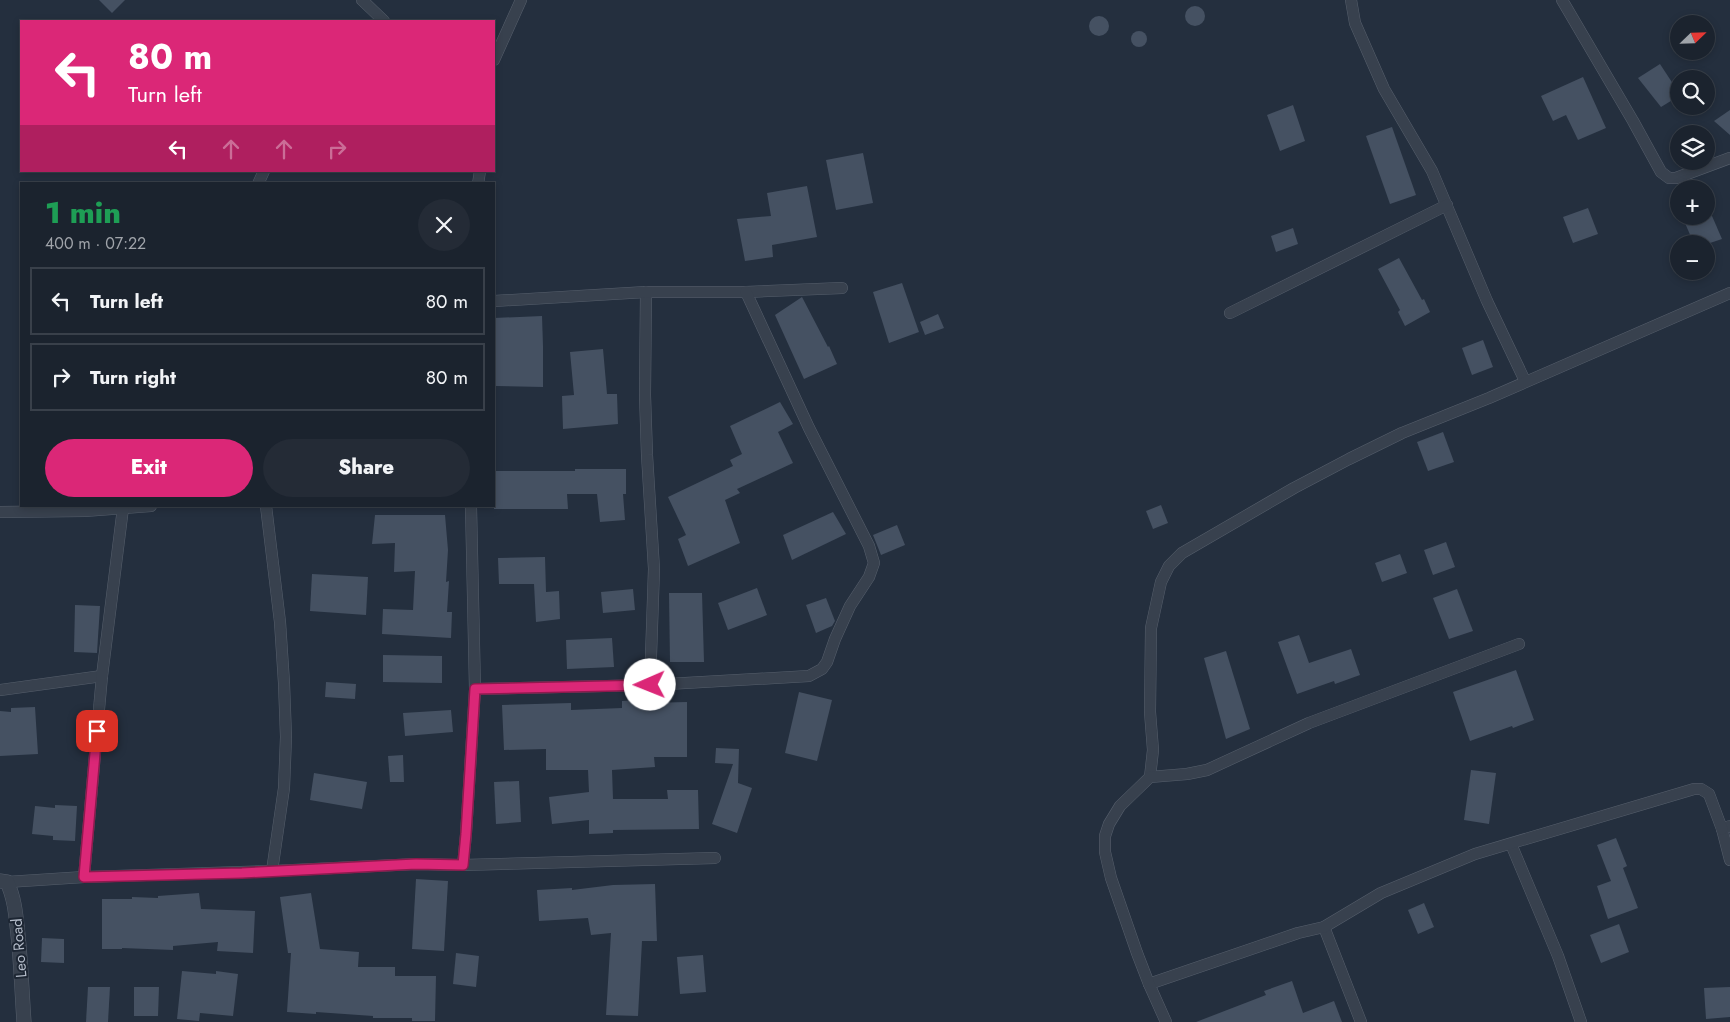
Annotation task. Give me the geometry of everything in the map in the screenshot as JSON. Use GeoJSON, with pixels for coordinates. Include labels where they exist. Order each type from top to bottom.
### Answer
{"type":"FeatureCollection","features":[{"type":"Feature","properties":{"kind":"street"},"geometry":{"type":"LineString","coordinates":[[362,0],[377,19]]}},
{"type":"Feature","properties":{"kind":"street"},"geometry":{"type":"LineString","coordinates":[[495,58],[521,0]]}},
{"type":"Feature","properties":{"kind":"street"},"geometry":{"type":"LineString","coordinates":[[1351,0],[1355,22],[1384,89],[1432,171],[1487,301],[1525,381]]}},
{"type":"Feature","properties":{"kind":"street"},"geometry":{"type":"LineString","coordinates":[[1562,0],[1661,172],[1668,178],[1676,178],[1730,158]]}},
{"type":"Feature","properties":{"kind":"street"},"geometry":{"type":"LineString","coordinates":[[1230,313],[1446,205]]}},
{"type":"Feature","properties":{"kind":"street"},"geometry":{"type":"LineString","coordinates":[[495,301],[646,292],[746,292],[842,288]]}},
{"type":"Feature","properties":{"kind":"street"},"geometry":{"type":"LineString","coordinates":[[646,292],[645,395],[654,569],[650,685]]}},
{"type":"Feature","properties":{"kind":"street"},"geometry":{"type":"LineString","coordinates":[[475,689],[650,685],[808,676],[822,669],[827,662],[835,638],[850,606],[869,577],[874,563],[869,546],[809,428],[746,292]]}},
{"type":"Feature","properties":{"kind":"street"},"geometry":{"type":"LineString","coordinates":[[1166,1022],[1149,984],[1111,878],[1105,836],[1109,824],[1120,806],[1150,776],[1153,750],[1150,712],[1151,628],[1161,582],[1169,566],[1182,553],[1294,488],[1402,433],[1489,398],[1730,293]]}},
{"type":"Feature","properties":{"kind":"street"},"geometry":{"type":"LineString","coordinates":[[0,512],[84,512],[138,507]]}},
{"type":"Feature","properties":{"kind":"street"},"geometry":{"type":"LineString","coordinates":[[266,507],[280,622],[286,737],[284,788],[272,871]]}},
{"type":"Feature","properties":{"kind":"street"},"geometry":{"type":"LineString","coordinates":[[463,865],[475,689],[472,507]]}},
{"type":"Feature","properties":{"kind":"street"},"geometry":{"type":"LineString","coordinates":[[84,877],[102,676],[123,508]]}},
{"type":"Feature","properties":{"kind":"street"},"geometry":{"type":"LineString","coordinates":[[1150,776],[1187,774],[1208,770],[1308,723],[1520,644]]}},
{"type":"Feature","properties":{"kind":"street"},"geometry":{"type":"LineString","coordinates":[[0,690],[102,676]]}},
{"type":"Feature","properties":{"kind":"street"},"geometry":{"type":"LineString","coordinates":[[1149,984],[1298,933],[1324,927],[1380,893],[1467,858],[1694,789],[1701,789],[1709,794],[1726,828],[1730,860]]}},
{"type":"Feature","properties":{"kind":"street"},"geometry":{"type":"LineString","coordinates":[[1511,844],[1558,956],[1580,1022]]}},
{"type":"Feature","properties":{"kind":"street"},"geometry":{"type":"LineString","coordinates":[[4,881],[416,864],[463,865],[715,858]]}},
{"type":"Feature","properties":{"kind":"street","name":"Leo Road"},"geometry":{"type":"LineString","coordinates":[[4,881],[13,894],[15,908],[21,964],[24,1022]]}},
{"type":"Feature","properties":{"kind":"street"},"geometry":{"type":"LineString","coordinates":[[1324,927],[1361,1022]]}},
{"type":"Feature","properties":{"kind":"building"},"geometry":{"type":"Polygon","coordinates":[[[99,0],[125,0],[112,13],[99,0]]]}},
{"type":"Feature","properties":{"kind":"building"},"geometry":{"type":"Polygon","coordinates":[[[1195,6],[1202,9],[1205,16],[1202,23],[1195,26],[1188,23],[1185,16],[1188,9],[1195,6]]]}},
{"type":"Feature","properties":{"kind":"building"},"geometry":{"type":"Polygon","coordinates":[[[1099,16],[1106,19],[1109,26],[1106,33],[1099,36],[1092,33],[1089,26],[1092,19],[1099,16]]]}},
{"type":"Feature","properties":{"kind":"building"},"geometry":{"type":"Polygon","coordinates":[[[1136,31],[1142,31],[1147,36],[1145,45],[1136,47],[1131,42],[1131,36],[1136,31]]]}},
{"type":"Feature","properties":{"kind":"building"},"geometry":{"type":"Polygon","coordinates":[[[1660,64],[1670,79],[1670,102],[1661,107],[1638,78],[1660,64]]]}},
{"type":"Feature","properties":{"kind":"building"},"geometry":{"type":"Polygon","coordinates":[[[1583,77],[1606,128],[1578,140],[1566,115],[1553,121],[1541,96],[1583,77]]]}},
{"type":"Feature","properties":{"kind":"building"},"geometry":{"type":"Polygon","coordinates":[[[1293,105],[1305,141],[1280,151],[1267,115],[1293,105]]]}},
{"type":"Feature","properties":{"kind":"building"},"geometry":{"type":"Polygon","coordinates":[[[1730,110],[1730,135],[1714,121],[1730,110]]]}},
{"type":"Feature","properties":{"kind":"building"},"geometry":{"type":"Polygon","coordinates":[[[1392,127],[1416,195],[1390,204],[1366,136],[1392,127]]]}},
{"type":"Feature","properties":{"kind":"building"},"geometry":{"type":"Polygon","coordinates":[[[863,153],[873,203],[836,210],[826,160],[863,153]]]}},
{"type":"Feature","properties":{"kind":"building"},"geometry":{"type":"Polygon","coordinates":[[[807,186],[817,237],[772,245],[773,257],[745,261],[737,219],[771,216],[767,193],[807,186]]]}},
{"type":"Feature","properties":{"kind":"building"},"geometry":{"type":"Polygon","coordinates":[[[1588,208],[1598,234],[1573,243],[1563,217],[1588,208]]]}},
{"type":"Feature","properties":{"kind":"building"},"geometry":{"type":"Polygon","coordinates":[[[1715,223],[1722,239],[1715,241],[1715,235],[1690,235],[1686,225],[1715,225],[1715,223]]]}},
{"type":"Feature","properties":{"kind":"building"},"geometry":{"type":"Polygon","coordinates":[[[1293,228],[1298,244],[1276,252],[1271,236],[1293,228]]]}},
{"type":"Feature","properties":{"kind":"building"},"geometry":{"type":"Polygon","coordinates":[[[1399,258],[1430,312],[1405,326],[1398,312],[1400,310],[1378,269],[1399,258]]]}},
{"type":"Feature","properties":{"kind":"building"},"geometry":{"type":"Polygon","coordinates":[[[902,283],[919,332],[889,343],[873,292],[902,283]]]}},
{"type":"Feature","properties":{"kind":"building"},"geometry":{"type":"Polygon","coordinates":[[[802,297],[837,364],[804,379],[775,315],[802,297]]]}},
{"type":"Feature","properties":{"kind":"building"},"geometry":{"type":"Polygon","coordinates":[[[938,314],[944,328],[925,335],[920,322],[938,314]]]}},
{"type":"Feature","properties":{"kind":"building"},"geometry":{"type":"Polygon","coordinates":[[[542,316],[543,387],[496,386],[495,318],[542,316]]]}},
{"type":"Feature","properties":{"kind":"building"},"geometry":{"type":"Polygon","coordinates":[[[1483,340],[1493,367],[1472,375],[1462,348],[1483,340]]]}},
{"type":"Feature","properties":{"kind":"building"},"geometry":{"type":"Polygon","coordinates":[[[603,349],[607,394],[617,394],[618,424],[563,429],[562,396],[574,395],[570,352],[603,349]]]}},
{"type":"Feature","properties":{"kind":"building"},"geometry":{"type":"Polygon","coordinates":[[[780,402],[793,424],[778,432],[793,463],[737,489],[740,493],[725,500],[740,543],[688,566],[678,539],[686,535],[668,497],[733,466],[730,460],[742,454],[730,426],[780,402]]]}},
{"type":"Feature","properties":{"kind":"building"},"geometry":{"type":"Polygon","coordinates":[[[1443,432],[1454,462],[1428,471],[1417,442],[1443,432]]]}},
{"type":"Feature","properties":{"kind":"building"},"geometry":{"type":"Polygon","coordinates":[[[575,469],[626,469],[626,494],[623,494],[625,520],[600,522],[597,494],[567,494],[568,509],[494,509],[495,471],[575,471],[575,469]]]}},
{"type":"Feature","properties":{"kind":"building"},"geometry":{"type":"Polygon","coordinates":[[[1161,505],[1168,523],[1153,529],[1146,511],[1161,505]]]}},
{"type":"Feature","properties":{"kind":"building"},"geometry":{"type":"Polygon","coordinates":[[[833,512],[846,534],[792,560],[783,535],[833,512]]]}},
{"type":"Feature","properties":{"kind":"building"},"geometry":{"type":"Polygon","coordinates":[[[375,515],[445,515],[448,550],[446,582],[449,581],[447,612],[452,612],[451,638],[382,634],[383,609],[413,610],[415,571],[394,572],[395,543],[372,544],[375,515]]]}},
{"type":"Feature","properties":{"kind":"building"},"geometry":{"type":"Polygon","coordinates":[[[897,525],[905,545],[881,555],[873,535],[897,525]]]}},
{"type":"Feature","properties":{"kind":"building"},"geometry":{"type":"Polygon","coordinates":[[[1446,542],[1455,567],[1433,575],[1424,550],[1446,542]]]}},
{"type":"Feature","properties":{"kind":"building"},"geometry":{"type":"Polygon","coordinates":[[[1400,554],[1407,573],[1382,582],[1375,563],[1400,554]]]}},
{"type":"Feature","properties":{"kind":"building"},"geometry":{"type":"Polygon","coordinates":[[[545,557],[546,592],[559,591],[560,619],[536,622],[534,584],[499,584],[498,558],[545,557]]]}},
{"type":"Feature","properties":{"kind":"building"},"geometry":{"type":"Polygon","coordinates":[[[312,574],[368,577],[366,615],[310,611],[312,574]]]}},
{"type":"Feature","properties":{"kind":"building"},"geometry":{"type":"Polygon","coordinates":[[[757,588],[767,615],[728,630],[718,603],[757,588]]]}},
{"type":"Feature","properties":{"kind":"building"},"geometry":{"type":"Polygon","coordinates":[[[633,589],[635,610],[603,613],[601,592],[633,589]]]}},
{"type":"Feature","properties":{"kind":"building"},"geometry":{"type":"Polygon","coordinates":[[[1457,589],[1473,631],[1449,639],[1433,598],[1457,589]]]}},
{"type":"Feature","properties":{"kind":"building"},"geometry":{"type":"Polygon","coordinates":[[[669,593],[702,593],[704,662],[670,662],[669,593]]]}},
{"type":"Feature","properties":{"kind":"building"},"geometry":{"type":"Polygon","coordinates":[[[826,598],[835,621],[832,626],[816,633],[806,605],[826,598]]]}},
{"type":"Feature","properties":{"kind":"building"},"geometry":{"type":"Polygon","coordinates":[[[75,605],[100,606],[97,653],[74,652],[75,605]]]}},
{"type":"Feature","properties":{"kind":"building"},"geometry":{"type":"Polygon","coordinates":[[[1299,635],[1309,663],[1351,649],[1360,675],[1335,684],[1334,681],[1297,694],[1278,642],[1299,635]]]}},
{"type":"Feature","properties":{"kind":"building"},"geometry":{"type":"Polygon","coordinates":[[[612,638],[614,667],[567,669],[566,640],[612,638]]]}},
{"type":"Feature","properties":{"kind":"building"},"geometry":{"type":"Polygon","coordinates":[[[1226,651],[1250,729],[1226,739],[1204,658],[1226,651]]]}},
{"type":"Feature","properties":{"kind":"building"},"geometry":{"type":"Polygon","coordinates":[[[383,655],[442,656],[442,683],[383,682],[383,655]]]}},
{"type":"Feature","properties":{"kind":"building"},"geometry":{"type":"Polygon","coordinates":[[[1516,670],[1534,720],[1470,741],[1453,692],[1516,670]]]}},
{"type":"Feature","properties":{"kind":"building"},"geometry":{"type":"Polygon","coordinates":[[[326,682],[356,684],[355,699],[325,697],[326,682]]]}},
{"type":"Feature","properties":{"kind":"building"},"geometry":{"type":"Polygon","coordinates":[[[799,692],[832,700],[817,761],[785,753],[799,692]]]}},
{"type":"Feature","properties":{"kind":"building"},"geometry":{"type":"Polygon","coordinates":[[[647,699],[647,703],[687,702],[687,757],[654,757],[655,767],[612,770],[613,799],[668,799],[667,790],[698,790],[699,829],[613,830],[613,833],[589,834],[589,820],[552,824],[549,797],[589,792],[588,770],[546,770],[546,749],[504,750],[502,705],[571,703],[571,710],[622,708],[622,701],[647,699]]]}},
{"type":"Feature","properties":{"kind":"building"},"geometry":{"type":"Polygon","coordinates":[[[35,707],[38,754],[0,756],[0,711],[11,712],[11,708],[35,707]]]}},
{"type":"Feature","properties":{"kind":"building"},"geometry":{"type":"Polygon","coordinates":[[[451,710],[453,732],[405,736],[403,713],[451,710]]]}},
{"type":"Feature","properties":{"kind":"building"},"geometry":{"type":"Polygon","coordinates":[[[716,748],[739,749],[738,783],[752,788],[737,833],[712,824],[733,764],[715,763],[716,748]]]}},
{"type":"Feature","properties":{"kind":"building"},"geometry":{"type":"Polygon","coordinates":[[[403,755],[404,782],[390,782],[388,756],[403,755]]]}},
{"type":"Feature","properties":{"kind":"building"},"geometry":{"type":"Polygon","coordinates":[[[1471,770],[1496,773],[1489,824],[1464,820],[1471,770]]]}},
{"type":"Feature","properties":{"kind":"building"},"geometry":{"type":"Polygon","coordinates":[[[314,773],[367,782],[362,809],[310,800],[314,773]]]}},
{"type":"Feature","properties":{"kind":"building"},"geometry":{"type":"Polygon","coordinates":[[[519,781],[521,822],[496,824],[494,782],[519,781]]]}},
{"type":"Feature","properties":{"kind":"building"},"geometry":{"type":"Polygon","coordinates":[[[55,805],[77,806],[75,841],[53,840],[53,836],[32,834],[35,806],[55,808],[55,805]]]}},
{"type":"Feature","properties":{"kind":"building"},"geometry":{"type":"Polygon","coordinates":[[[1616,838],[1627,866],[1623,868],[1638,908],[1608,919],[1597,886],[1611,881],[1597,845],[1616,838]]]}},
{"type":"Feature","properties":{"kind":"building"},"geometry":{"type":"Polygon","coordinates":[[[416,879],[448,881],[444,951],[412,949],[416,879]]]}},
{"type":"Feature","properties":{"kind":"building"},"geometry":{"type":"Polygon","coordinates":[[[655,884],[657,941],[642,941],[638,1016],[606,1015],[611,933],[591,935],[588,918],[539,921],[537,890],[572,888],[572,890],[613,885],[655,884]]]}},
{"type":"Feature","properties":{"kind":"building"},"geometry":{"type":"Polygon","coordinates":[[[199,893],[201,909],[255,911],[253,953],[217,951],[218,942],[173,946],[173,950],[102,949],[102,899],[158,898],[158,896],[199,893]]]}},
{"type":"Feature","properties":{"kind":"building"},"geometry":{"type":"Polygon","coordinates":[[[311,893],[320,949],[359,952],[358,967],[395,967],[395,976],[436,976],[435,1021],[412,1021],[412,1018],[373,1018],[373,1016],[316,1012],[316,1014],[287,1012],[291,953],[288,953],[280,897],[311,893]]]}},
{"type":"Feature","properties":{"kind":"building"},"geometry":{"type":"Polygon","coordinates":[[[1424,903],[1434,927],[1418,934],[1408,910],[1424,903]]]}},
{"type":"Feature","properties":{"kind":"building"},"geometry":{"type":"Polygon","coordinates":[[[1619,924],[1629,952],[1601,963],[1590,935],[1619,924]]]}},
{"type":"Feature","properties":{"kind":"building"},"geometry":{"type":"Polygon","coordinates":[[[42,938],[64,939],[64,963],[41,962],[42,938]]]}},
{"type":"Feature","properties":{"kind":"building"},"geometry":{"type":"Polygon","coordinates":[[[456,953],[479,956],[476,987],[453,984],[456,953]]]}},
{"type":"Feature","properties":{"kind":"building"},"geometry":{"type":"Polygon","coordinates":[[[703,955],[706,992],[680,994],[677,957],[703,955]]]}},
{"type":"Feature","properties":{"kind":"building"},"geometry":{"type":"Polygon","coordinates":[[[182,971],[216,974],[216,971],[238,974],[233,1016],[200,1013],[199,1021],[177,1019],[182,971]]]}},
{"type":"Feature","properties":{"kind":"building"},"geometry":{"type":"Polygon","coordinates":[[[1292,981],[1303,1013],[1334,1001],[1342,1022],[1196,1022],[1266,995],[1264,991],[1292,981]]]}},
{"type":"Feature","properties":{"kind":"building"},"geometry":{"type":"Polygon","coordinates":[[[88,987],[110,987],[108,1022],[86,1022],[88,987]]]}},
{"type":"Feature","properties":{"kind":"building"},"geometry":{"type":"Polygon","coordinates":[[[134,987],[159,987],[158,1016],[134,1016],[134,987]]]}},
{"type":"Feature","properties":{"kind":"building"},"geometry":{"type":"Polygon","coordinates":[[[1730,987],[1730,1017],[1706,1019],[1704,988],[1730,987]]]}},
{"type":"Feature","properties":{"kind":"route"},"geometry":{"type":"LineString","coordinates":[[97,731],[84,877],[242,873],[416,864],[463,865],[475,689],[650,685]]}}]}
